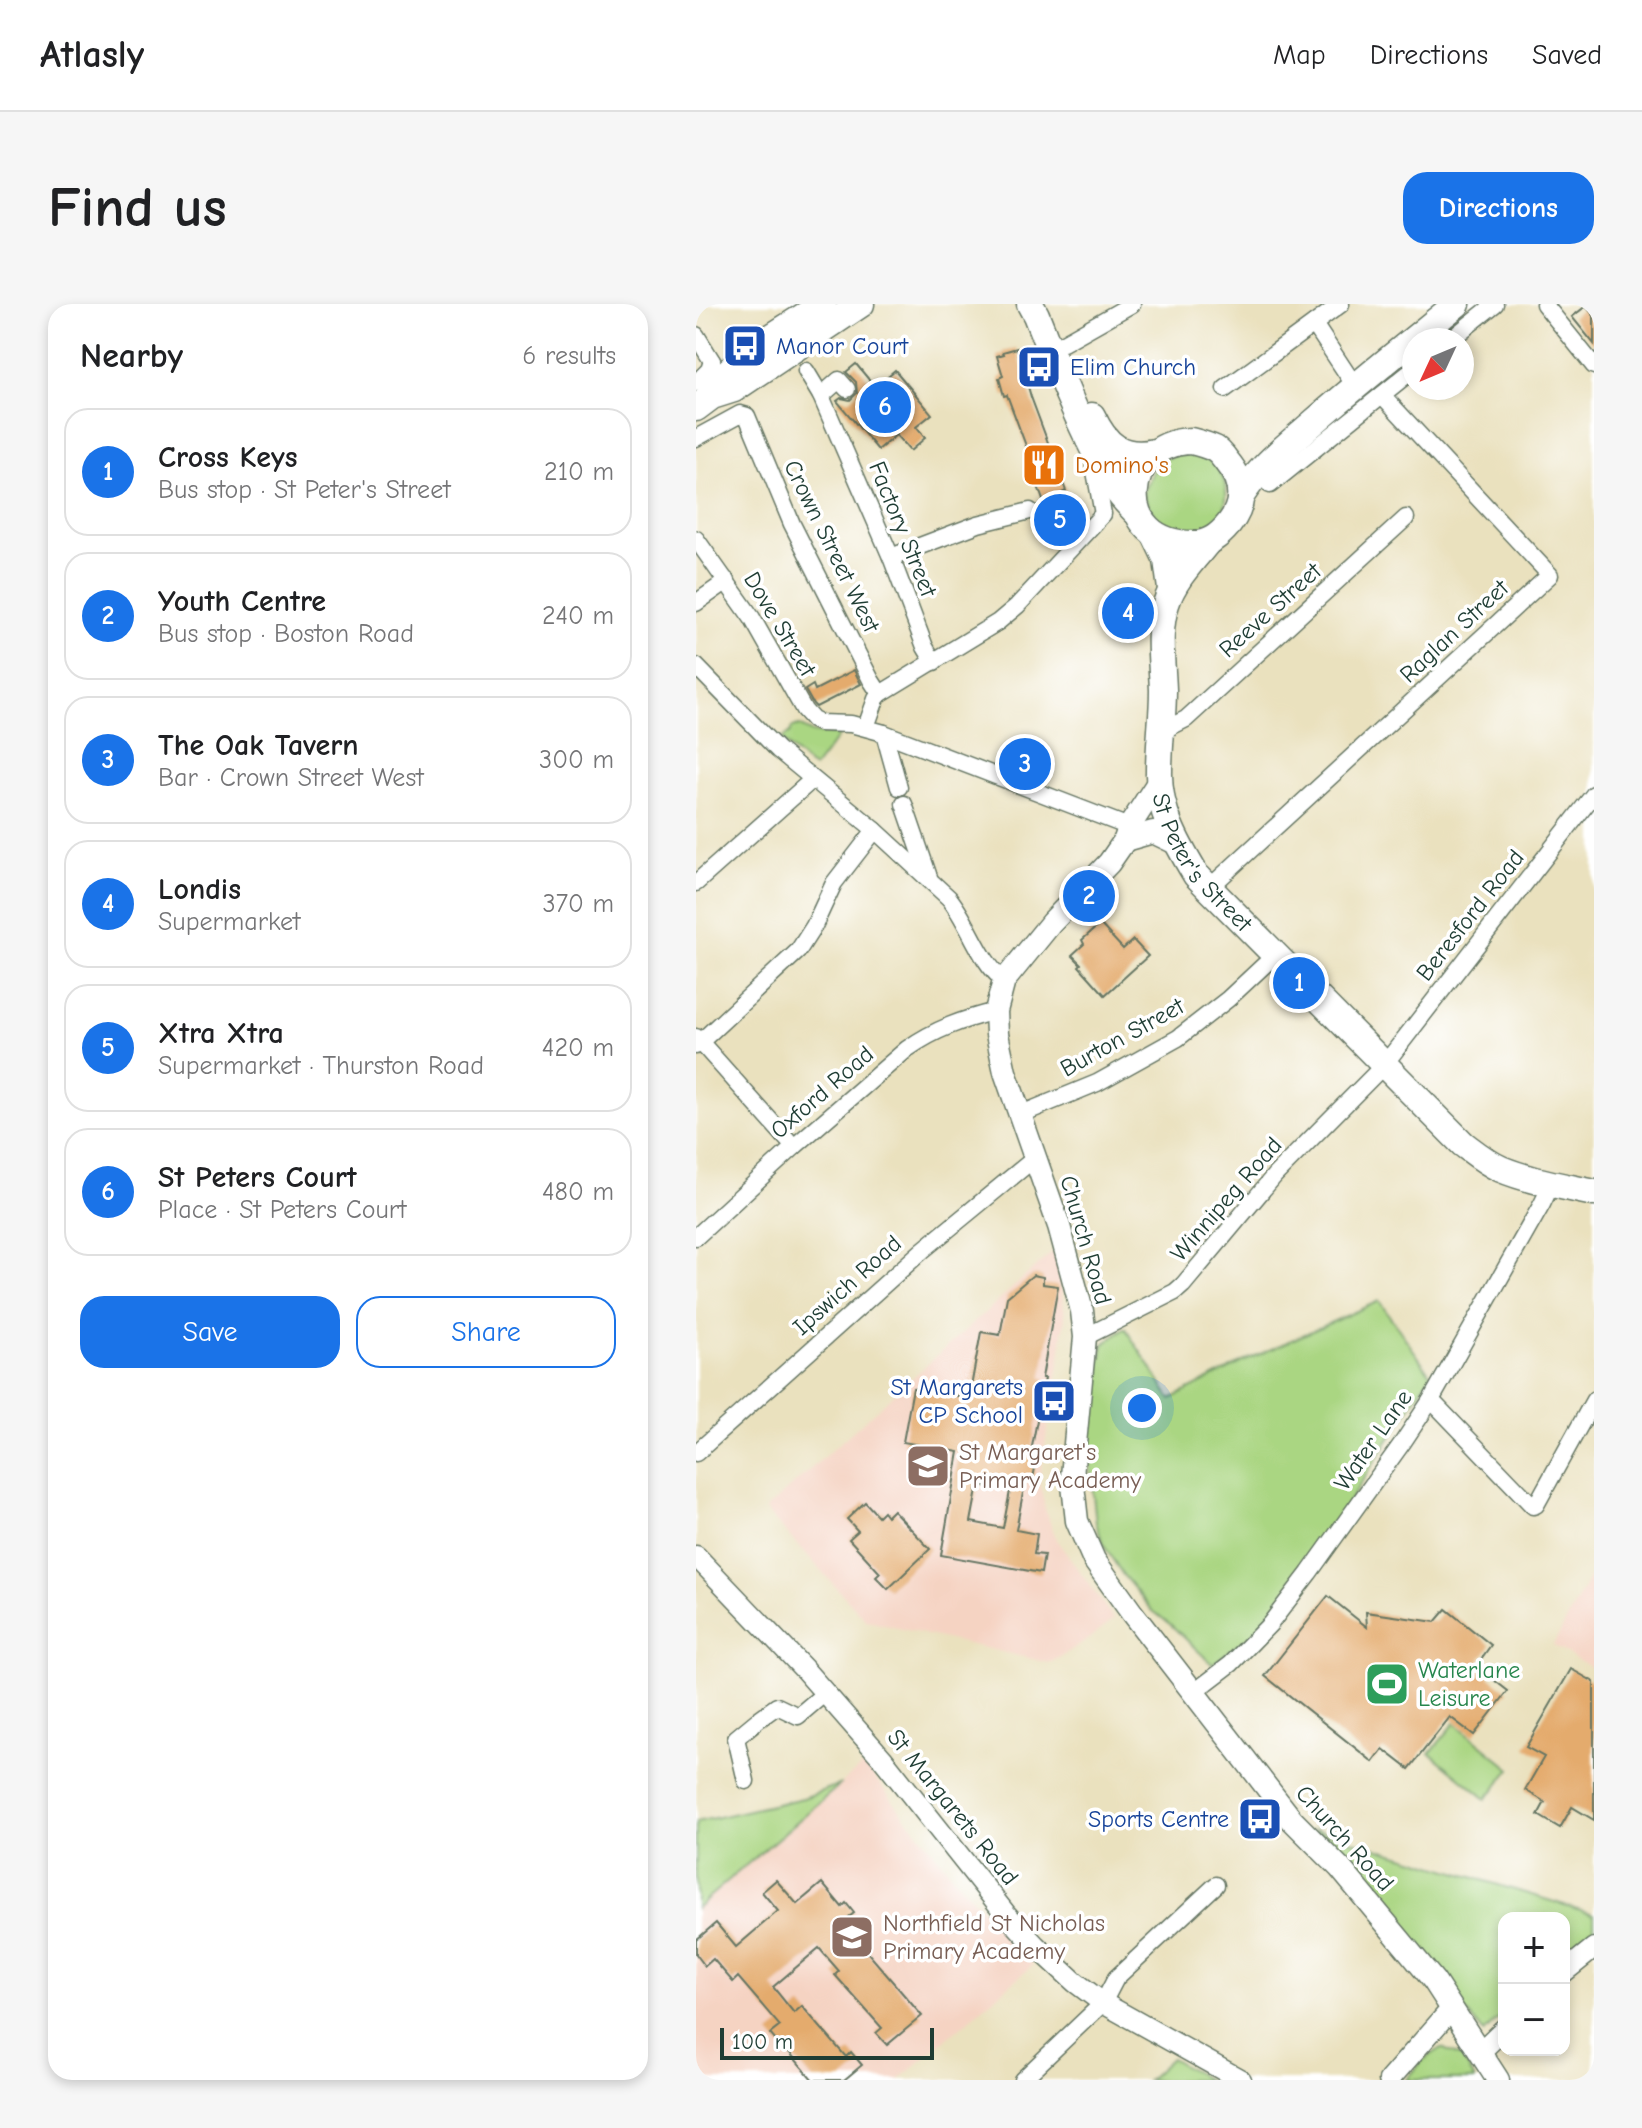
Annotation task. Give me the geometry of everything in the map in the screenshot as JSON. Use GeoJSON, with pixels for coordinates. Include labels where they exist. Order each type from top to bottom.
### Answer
{"type":"FeatureCollection","features":[{"type":"Feature","properties":{"kind":"main road"},"geometry":{"type":"LineString","coordinates":[[701,396],[724,376],[724,363],[823,304]]}},
{"type":"Feature","properties":{"kind":"main road"},"geometry":{"type":"LineString","coordinates":[[701,396],[734,389],[861,304]]}},
{"type":"Feature","properties":{"kind":"main road"},"geometry":{"type":"LineString","coordinates":[[1030,304],[1068,397],[1114,488],[1155,535],[1180,543],[1207,543],[1235,517],[1240,506],[1241,486],[1217,450]]}},
{"type":"Feature","properties":{"kind":"main road"},"geometry":{"type":"LineString","coordinates":[[1050,304],[1081,391],[1099,430],[1106,440],[1121,450],[1137,456],[1170,444],[1191,441],[1217,450],[1259,452],[1298,435]]}},
{"type":"Feature","properties":{"kind":"main road"},"geometry":{"type":"LineString","coordinates":[[1241,496],[1256,473],[1298,435],[1457,304]]}},
{"type":"Feature","properties":{"kind":"main road"},"geometry":{"type":"LineString","coordinates":[[1135,511],[1138,477],[1155,452]]}},
{"type":"Feature","properties":{"kind":"main road","name":"St Peter's Street"},"geometry":{"type":"LineString","coordinates":[[1155,535],[1167,560],[1171,589]]}},
{"type":"Feature","properties":{"kind":"main road","name":"St Peter's Street"},"geometry":{"type":"LineString","coordinates":[[1207,543],[1171,589],[1161,628],[1163,694],[1159,781],[1169,828],[1196,875],[1463,1144],[1501,1169],[1594,1193]]}},
{"type":"Feature","properties":{"kind":"main road"},"geometry":{"type":"LineString","coordinates":[[1004,981],[1051,923],[1109,863],[1130,834],[1159,781]]}},
{"type":"Feature","properties":{"kind":"main road"},"geometry":{"type":"LineString","coordinates":[[1130,834],[1153,832],[1178,844]]}},
{"type":"Feature","properties":{"kind":"main road","name":"Church Road"},"geometry":{"type":"LineString","coordinates":[[1004,981],[996,1011],[1005,1072],[1059,1226],[1082,1311],[1085,1337],[1072,1476],[1077,1521],[1094,1560],[1292,1820],[1340,1868],[1434,1981],[1498,2080]]}},
{"type":"Feature","properties":{"kind":"street"},"geometry":{"type":"LineString","coordinates":[[1063,343],[1132,304]]}},
{"type":"Feature","properties":{"kind":"street"},"geometry":{"type":"LineString","coordinates":[[1225,389],[1341,304]]}},
{"type":"Feature","properties":{"kind":"street"},"geometry":{"type":"LineString","coordinates":[[1465,328],[1495,304]]}},
{"type":"Feature","properties":{"kind":"street"},"geometry":{"type":"LineString","coordinates":[[1544,304],[1594,366]]}},
{"type":"Feature","properties":{"kind":"street"},"geometry":{"type":"LineString","coordinates":[[1314,324],[1355,386]]}},
{"type":"Feature","properties":{"kind":"street"},"geometry":{"type":"LineString","coordinates":[[696,335],[724,363]]}},
{"type":"Feature","properties":{"kind":"street","name":"Factory Street"},"geometry":{"type":"LineString","coordinates":[[806,371],[821,396],[891,557],[925,647],[934,662]]}},
{"type":"Feature","properties":{"kind":"street"},"geometry":{"type":"LineString","coordinates":[[1270,485],[1402,379]]}},
{"type":"Feature","properties":{"kind":"street"},"geometry":{"type":"LineString","coordinates":[[821,396],[839,380],[847,389]]}},
{"type":"Feature","properties":{"kind":"street","name":"Raglan Street"},"geometry":{"type":"LineString","coordinates":[[1208,889],[1550,575],[1382,395]]}},
{"type":"Feature","properties":{"kind":"street","name":"Crown Street West"},"geometry":{"type":"LineString","coordinates":[[696,438],[740,414],[747,416],[792,524],[880,694]]}},
{"type":"Feature","properties":{"kind":"street"},"geometry":{"type":"LineString","coordinates":[[1090,443],[1103,514],[1017,606],[998,622],[880,694],[866,727],[1130,834]]}},
{"type":"Feature","properties":{"kind":"street"},"geometry":{"type":"LineString","coordinates":[[891,557],[978,524],[1030,511]]}},
{"type":"Feature","properties":{"kind":"street","name":"Reeve Street"},"geometry":{"type":"LineString","coordinates":[[1161,728],[1186,719],[1406,518]]}},
{"type":"Feature","properties":{"kind":"street","name":"Dove Street"},"geometry":{"type":"LineString","coordinates":[[696,539],[752,618],[807,714],[819,723],[866,727]]}},
{"type":"Feature","properties":{"kind":"street"},"geometry":{"type":"LineString","coordinates":[[696,603],[727,581]]}},
{"type":"Feature","properties":{"kind":"street"},"geometry":{"type":"LineString","coordinates":[[696,666],[778,750],[930,879],[959,911],[986,962],[1004,981]]}},
{"type":"Feature","properties":{"kind":"street"},"geometry":{"type":"LineString","coordinates":[[884,733],[899,787]]}},
{"type":"Feature","properties":{"kind":"street"},"geometry":{"type":"LineString","coordinates":[[696,883],[812,780]]}},
{"type":"Feature","properties":{"kind":"street","name":"Beresford Road"},"geometry":{"type":"LineString","coordinates":[[1384,1065],[1594,794]]}},
{"type":"Feature","properties":{"kind":"street"},"geometry":{"type":"LineString","coordinates":[[904,804],[930,879]]}},
{"type":"Feature","properties":{"kind":"street"},"geometry":{"type":"LineString","coordinates":[[794,1147],[698,1042],[798,951],[814,926],[834,883],[875,830]]}},
{"type":"Feature","properties":{"kind":"street","name":"Burton Street"},"geometry":{"type":"LineString","coordinates":[[1019,1115],[1097,1083],[1178,1038],[1228,999],[1275,955]]}},
{"type":"Feature","properties":{"kind":"street","name":"Oxford Road"},"geometry":{"type":"LineString","coordinates":[[696,1237],[907,1049],[928,1034],[964,1019],[996,1011]]}},
{"type":"Feature","properties":{"kind":"street","name":"Winnipeg Road"},"geometry":{"type":"LineString","coordinates":[[1085,1337],[1175,1292],[1183,1285],[1275,1175],[1384,1065]]}},
{"type":"Feature","properties":{"kind":"street","name":"Ipswich Road"},"geometry":{"type":"LineString","coordinates":[[696,1453],[923,1250],[1035,1158]]}},
{"type":"Feature","properties":{"kind":"street","name":"Water Lane"},"geometry":{"type":"LineString","coordinates":[[1193,1693],[1231,1664],[1270,1624],[1431,1400],[1552,1183]]}},
{"type":"Feature","properties":{"kind":"street"},"geometry":{"type":"LineString","coordinates":[[1431,1400],[1533,1506],[1594,1400]]}},
{"type":"Feature","properties":{"kind":"street","name":"St Margarets Road"},"geometry":{"type":"LineString","coordinates":[[696,1556],[804,1669],[882,1758],[1005,1913],[1036,1946],[1103,2003],[1241,2080]]}},
{"type":"Feature","properties":{"kind":"street"},"geometry":{"type":"LineString","coordinates":[[746,1781],[736,1738],[777,1706],[798,1716],[825,1693]]}},
{"type":"Feature","properties":{"kind":"street"},"geometry":{"type":"LineString","coordinates":[[1022,2080],[1103,2003],[1116,1978],[1216,1885]]}},
{"type":"Feature","properties":{"kind":"street"},"geometry":{"type":"LineString","coordinates":[[1570,1967],[1594,1948]]}},
{"type":"Feature","properties":{"kind":"street"},"geometry":{"type":"LineString","coordinates":[[1389,2080],[1452,2008]]}},
{"type":"Feature","properties":{"kind":"street"},"geometry":{"type":"LineString","coordinates":[[1481,2051],[1498,2035]]}},
{"type":"Feature","properties":{"kind":"shaded area","name":"St Margaret's Primary Academy"},"geometry":{"type":"Polygon","coordinates":[[[1057,1248],[1065,1316],[1039,1479],[1046,1513],[1058,1542],[1114,1619],[1050,1663],[867,1621],[765,1510],[1057,1248]]]}},
{"type":"Feature","properties":{"kind":"shaded area"},"geometry":{"type":"Polygon","coordinates":[[[1594,1570],[1594,1669],[1553,1645],[1594,1570]]]}},
{"type":"Feature","properties":{"kind":"shaded area","name":"Northfield St Nicholas Primary Academy"},"geometry":{"type":"Polygon","coordinates":[[[864,1764],[963,1889],[1033,1965],[899,2080],[696,2080],[696,1908],[864,1764]]]}},
{"type":"Feature","properties":{"kind":"green space"},"geometry":{"type":"Polygon","coordinates":[[[1184,452],[1201,455],[1214,464],[1225,486],[1224,510],[1218,521],[1196,534],[1159,527],[1143,494],[1158,461],[1184,452]]]}},
{"type":"Feature","properties":{"kind":"green space"},"geometry":{"type":"Polygon","coordinates":[[[799,726],[812,733],[839,735],[814,768],[783,742],[792,728],[799,726]]]}},
{"type":"Feature","properties":{"kind":"green space"},"geometry":{"type":"Polygon","coordinates":[[[1379,1301],[1431,1375],[1276,1608],[1252,1635],[1212,1664],[1153,1611],[1123,1575],[1104,1546],[1096,1523],[1087,1435],[1104,1344],[1125,1328],[1171,1399],[1249,1359],[1379,1301]]]}},
{"type":"Feature","properties":{"kind":"green space"},"geometry":{"type":"Polygon","coordinates":[[[1455,1723],[1511,1769],[1486,1799],[1430,1753],[1455,1723]]]}},
{"type":"Feature","properties":{"kind":"green space"},"geometry":{"type":"Polygon","coordinates":[[[841,1784],[696,1908],[696,1822],[803,1798],[841,1784]]]}},
{"type":"Feature","properties":{"kind":"green space"},"geometry":{"type":"Polygon","coordinates":[[[1314,1829],[1594,1914],[1594,1931],[1570,1949],[1570,1912],[1498,1912],[1498,2019],[1484,2033],[1314,1829]]]}},
{"type":"Feature","properties":{"kind":"green space"},"geometry":{"type":"Polygon","coordinates":[[[1442,2048],[1463,2058],[1475,2080],[1406,2080],[1423,2060],[1442,2048]]]}},
{"type":"Feature","properties":{"kind":"green space"},"geometry":{"type":"Polygon","coordinates":[[[1171,2058],[1208,2080],[1147,2080],[1171,2058]]]}},
{"type":"Feature","properties":{"kind":"building"},"geometry":{"type":"Polygon","coordinates":[[[1586,306],[1594,316],[1594,344],[1572,317],[1586,306]]]}},
{"type":"Feature","properties":{"kind":"building"},"geometry":{"type":"Polygon","coordinates":[[[1017,348],[1031,397],[1066,491],[1062,493],[1072,522],[1064,525],[1067,531],[1052,537],[1046,521],[1050,520],[1029,454],[999,378],[1003,376],[997,356],[1017,348]]]}},
{"type":"Feature","properties":{"kind":"building"},"geometry":{"type":"Polygon","coordinates":[[[856,364],[875,387],[895,370],[932,414],[916,427],[925,438],[910,451],[896,435],[878,450],[837,401],[841,398],[850,400],[857,393],[856,382],[846,372],[856,364]]]}},
{"type":"Feature","properties":{"kind":"building"},"geometry":{"type":"Polygon","coordinates":[[[854,670],[861,684],[816,707],[813,704],[805,690],[813,685],[815,690],[854,670]]]}},
{"type":"Feature","properties":{"kind":"building"},"geometry":{"type":"Polygon","coordinates":[[[1100,924],[1123,949],[1133,940],[1148,956],[1105,995],[1072,955],[1084,944],[1082,940],[1100,924]]]}},
{"type":"Feature","properties":{"kind":"building"},"geometry":{"type":"Polygon","coordinates":[[[1033,1275],[1043,1277],[1043,1284],[1058,1286],[1031,1452],[1038,1453],[1033,1478],[1026,1477],[1016,1530],[1037,1534],[1034,1554],[1044,1555],[1041,1573],[941,1555],[959,1452],[903,1442],[913,1388],[969,1398],[981,1332],[1000,1335],[1007,1297],[1033,1275]],[[978,1485],[971,1522],[1003,1528],[1010,1491],[978,1485]]]}},
{"type":"Feature","properties":{"kind":"building"},"geometry":{"type":"Polygon","coordinates":[[[865,1502],[878,1516],[883,1511],[887,1516],[893,1510],[930,1549],[888,1589],[876,1577],[880,1573],[849,1539],[858,1531],[847,1519],[865,1502]]]}},
{"type":"Feature","properties":{"kind":"building","name":"Waterlane Leisure"},"geometry":{"type":"Polygon","coordinates":[[[1328,1596],[1367,1627],[1366,1612],[1435,1622],[1446,1609],[1491,1645],[1476,1666],[1508,1691],[1474,1735],[1450,1717],[1409,1769],[1383,1749],[1373,1762],[1265,1676],[1328,1596]]]}},
{"type":"Feature","properties":{"kind":"building"},"geometry":{"type":"Polygon","coordinates":[[[1571,1669],[1594,1682],[1594,1820],[1572,1807],[1560,1828],[1538,1815],[1545,1802],[1525,1790],[1544,1757],[1526,1747],[1571,1669]]]}},
{"type":"Feature","properties":{"kind":"building"},"geometry":{"type":"Polygon","coordinates":[[[776,1880],[797,1904],[822,1883],[842,1907],[846,1903],[854,1913],[849,1917],[863,1934],[856,1939],[922,2016],[887,2045],[876,2033],[882,2028],[835,1975],[839,1971],[819,1948],[773,1987],[794,2013],[802,2006],[846,2057],[851,2052],[862,2065],[844,2080],[813,2080],[770,2034],[780,2026],[738,1977],[733,1982],[713,1959],[705,1966],[696,1954],[696,1940],[716,1923],[736,1947],[778,1911],[762,1892],[776,1880]]]}},
{"type":"Feature","properties":{"kind":"place","name":"Manor Court"},"geometry":{"type":"Point","coordinates":[745,346]}},
{"type":"Feature","properties":{"kind":"place","name":"Elim Church"},"geometry":{"type":"Point","coordinates":[1039,367]}},
{"type":"Feature","properties":{"kind":"place","name":"St Peters Court"},"geometry":{"type":"Point","coordinates":[885,407]}},
{"type":"Feature","properties":{"kind":"place","name":"Domino's"},"geometry":{"type":"Point","coordinates":[1044,465]}},
{"type":"Feature","properties":{"kind":"place","name":"Xtra Xtra"},"geometry":{"type":"Point","coordinates":[1060,520]}},
{"type":"Feature","properties":{"kind":"place","name":"Londis"},"geometry":{"type":"Point","coordinates":[1128,613]}},
{"type":"Feature","properties":{"kind":"place","name":"The Oak Tavern"},"geometry":{"type":"Point","coordinates":[1025,764]}},
{"type":"Feature","properties":{"kind":"place","name":"Youth Centre"},"geometry":{"type":"Point","coordinates":[1089,896]}},
{"type":"Feature","properties":{"kind":"place","name":"Cross Keys"},"geometry":{"type":"Point","coordinates":[1299,983]}},
{"type":"Feature","properties":{"kind":"place","name":"St Margarets CP School"},"geometry":{"type":"Point","coordinates":[1054,1401]}},
{"type":"Feature","properties":{"kind":"place","name":"St Margaret's Primary Academy"},"geometry":{"type":"Point","coordinates":[928,1466]}},
{"type":"Feature","properties":{"kind":"place","name":"Waterlane Leisure"},"geometry":{"type":"Point","coordinates":[1387,1684]}},
{"type":"Feature","properties":{"kind":"place","name":"Sports Centre"},"geometry":{"type":"Point","coordinates":[1260,1819]}},
{"type":"Feature","properties":{"kind":"place","name":"Northfield St Nicholas Primary Academy"},"geometry":{"type":"Point","coordinates":[852,1937]}}]}
